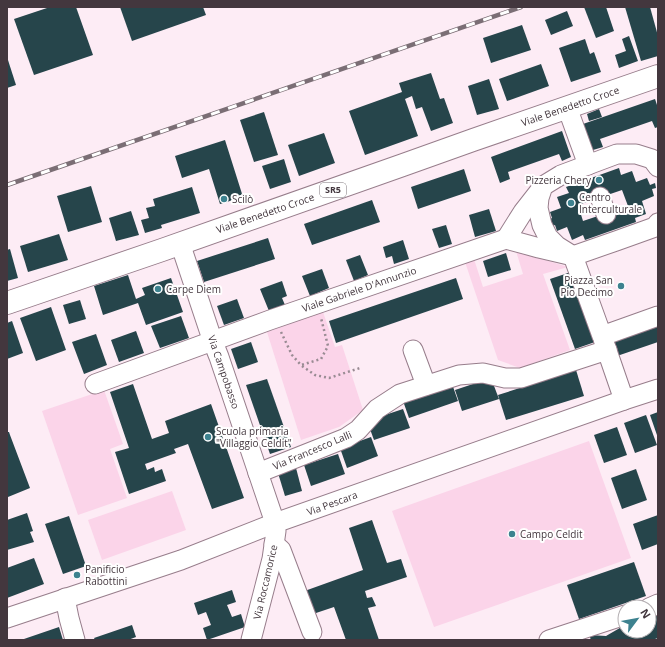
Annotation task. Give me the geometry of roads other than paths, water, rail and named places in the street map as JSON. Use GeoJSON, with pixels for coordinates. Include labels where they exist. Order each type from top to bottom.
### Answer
{"type":"FeatureCollection","features":[{"type":"Feature","properties":{"kind":"main road","name":"Viale Benedetto Croce"},"geometry":{"type":"LineString","coordinates":[[7,303],[658,76]]}},
{"type":"Feature","properties":{"kind":"street"},"geometry":{"type":"LineString","coordinates":[[567,107],[588,165]]}},
{"type":"Feature","properties":{"kind":"street"},"geometry":{"type":"LineString","coordinates":[[656,162],[636,154],[617,154],[561,175],[543,186],[523,212],[506,238],[573,256],[657,228]]}},
{"type":"Feature","properties":{"kind":"street"},"geometry":{"type":"LineString","coordinates":[[543,186],[539,198],[538,208],[542,225],[548,237],[557,246],[573,256],[624,400]]}},
{"type":"Feature","properties":{"kind":"street","name":"Viale Gabriele D'Annunzio"},"geometry":{"type":"LineString","coordinates":[[95,384],[270,320],[506,238]]}},
{"type":"Feature","properties":{"kind":"street","name":"Via Campobasso"},"geometry":{"type":"LineString","coordinates":[[180,243],[275,523]]}},
{"type":"Feature","properties":{"kind":"street"},"geometry":{"type":"LineString","coordinates":[[605,343],[658,316]]}},
{"type":"Feature","properties":{"kind":"street","name":"Via Francesco Lalli"},"geometry":{"type":"LineString","coordinates":[[258,473],[346,438],[358,430],[377,409],[400,394],[459,375],[482,373],[505,378],[521,378],[605,343]]}},
{"type":"Feature","properties":{"kind":"street"},"geometry":{"type":"LineString","coordinates":[[413,350],[426,385]]}},
{"type":"Feature","properties":{"kind":"street","name":"Via Pescara"},"geometry":{"type":"LineString","coordinates":[[7,618],[181,560],[275,523],[658,389]]}},
{"type":"Feature","properties":{"kind":"street","name":"Via Roccamorice"},"geometry":{"type":"LineString","coordinates":[[251,640],[272,559],[276,531],[275,523]]}},
{"type":"Feature","properties":{"kind":"street"},"geometry":{"type":"LineString","coordinates":[[274,544],[281,550],[312,632]]}},
{"type":"Feature","properties":{"kind":"street"},"geometry":{"type":"LineString","coordinates":[[65,598],[75,640]]}},
{"type":"Feature","properties":{"kind":"street"},"geometry":{"type":"LineString","coordinates":[[549,640],[617,618]]}},
{"type":"Feature","properties":{"kind":"railway"},"geometry":{"type":"LineString","coordinates":[[7,185],[521,7]]}},
{"type":"Feature","properties":{"kind":"place","name":"Pizzeria Chery"},"geometry":{"type":"Point","coordinates":[599,180]}},
{"type":"Feature","properties":{"kind":"place","name":"Scilò"},"geometry":{"type":"Point","coordinates":[224,199]}},
{"type":"Feature","properties":{"kind":"place","name":"Centro Interculturale"},"geometry":{"type":"Point","coordinates":[571,203]}},
{"type":"Feature","properties":{"kind":"place","name":"Piazza San Pio Decimo"},"geometry":{"type":"Point","coordinates":[621,286]}},
{"type":"Feature","properties":{"kind":"place","name":"Carpe Diem"},"geometry":{"type":"Point","coordinates":[158,289]}},
{"type":"Feature","properties":{"kind":"place","name":"Scuola primaria \"Villaggio Celdit\""},"geometry":{"type":"Point","coordinates":[208,437]}},
{"type":"Feature","properties":{"kind":"place","name":"Campo Celdit"},"geometry":{"type":"Point","coordinates":[512,534]}},
{"type":"Feature","properties":{"kind":"place","name":"Panificio Rabottini"},"geometry":{"type":"Point","coordinates":[77,575]}}]}
